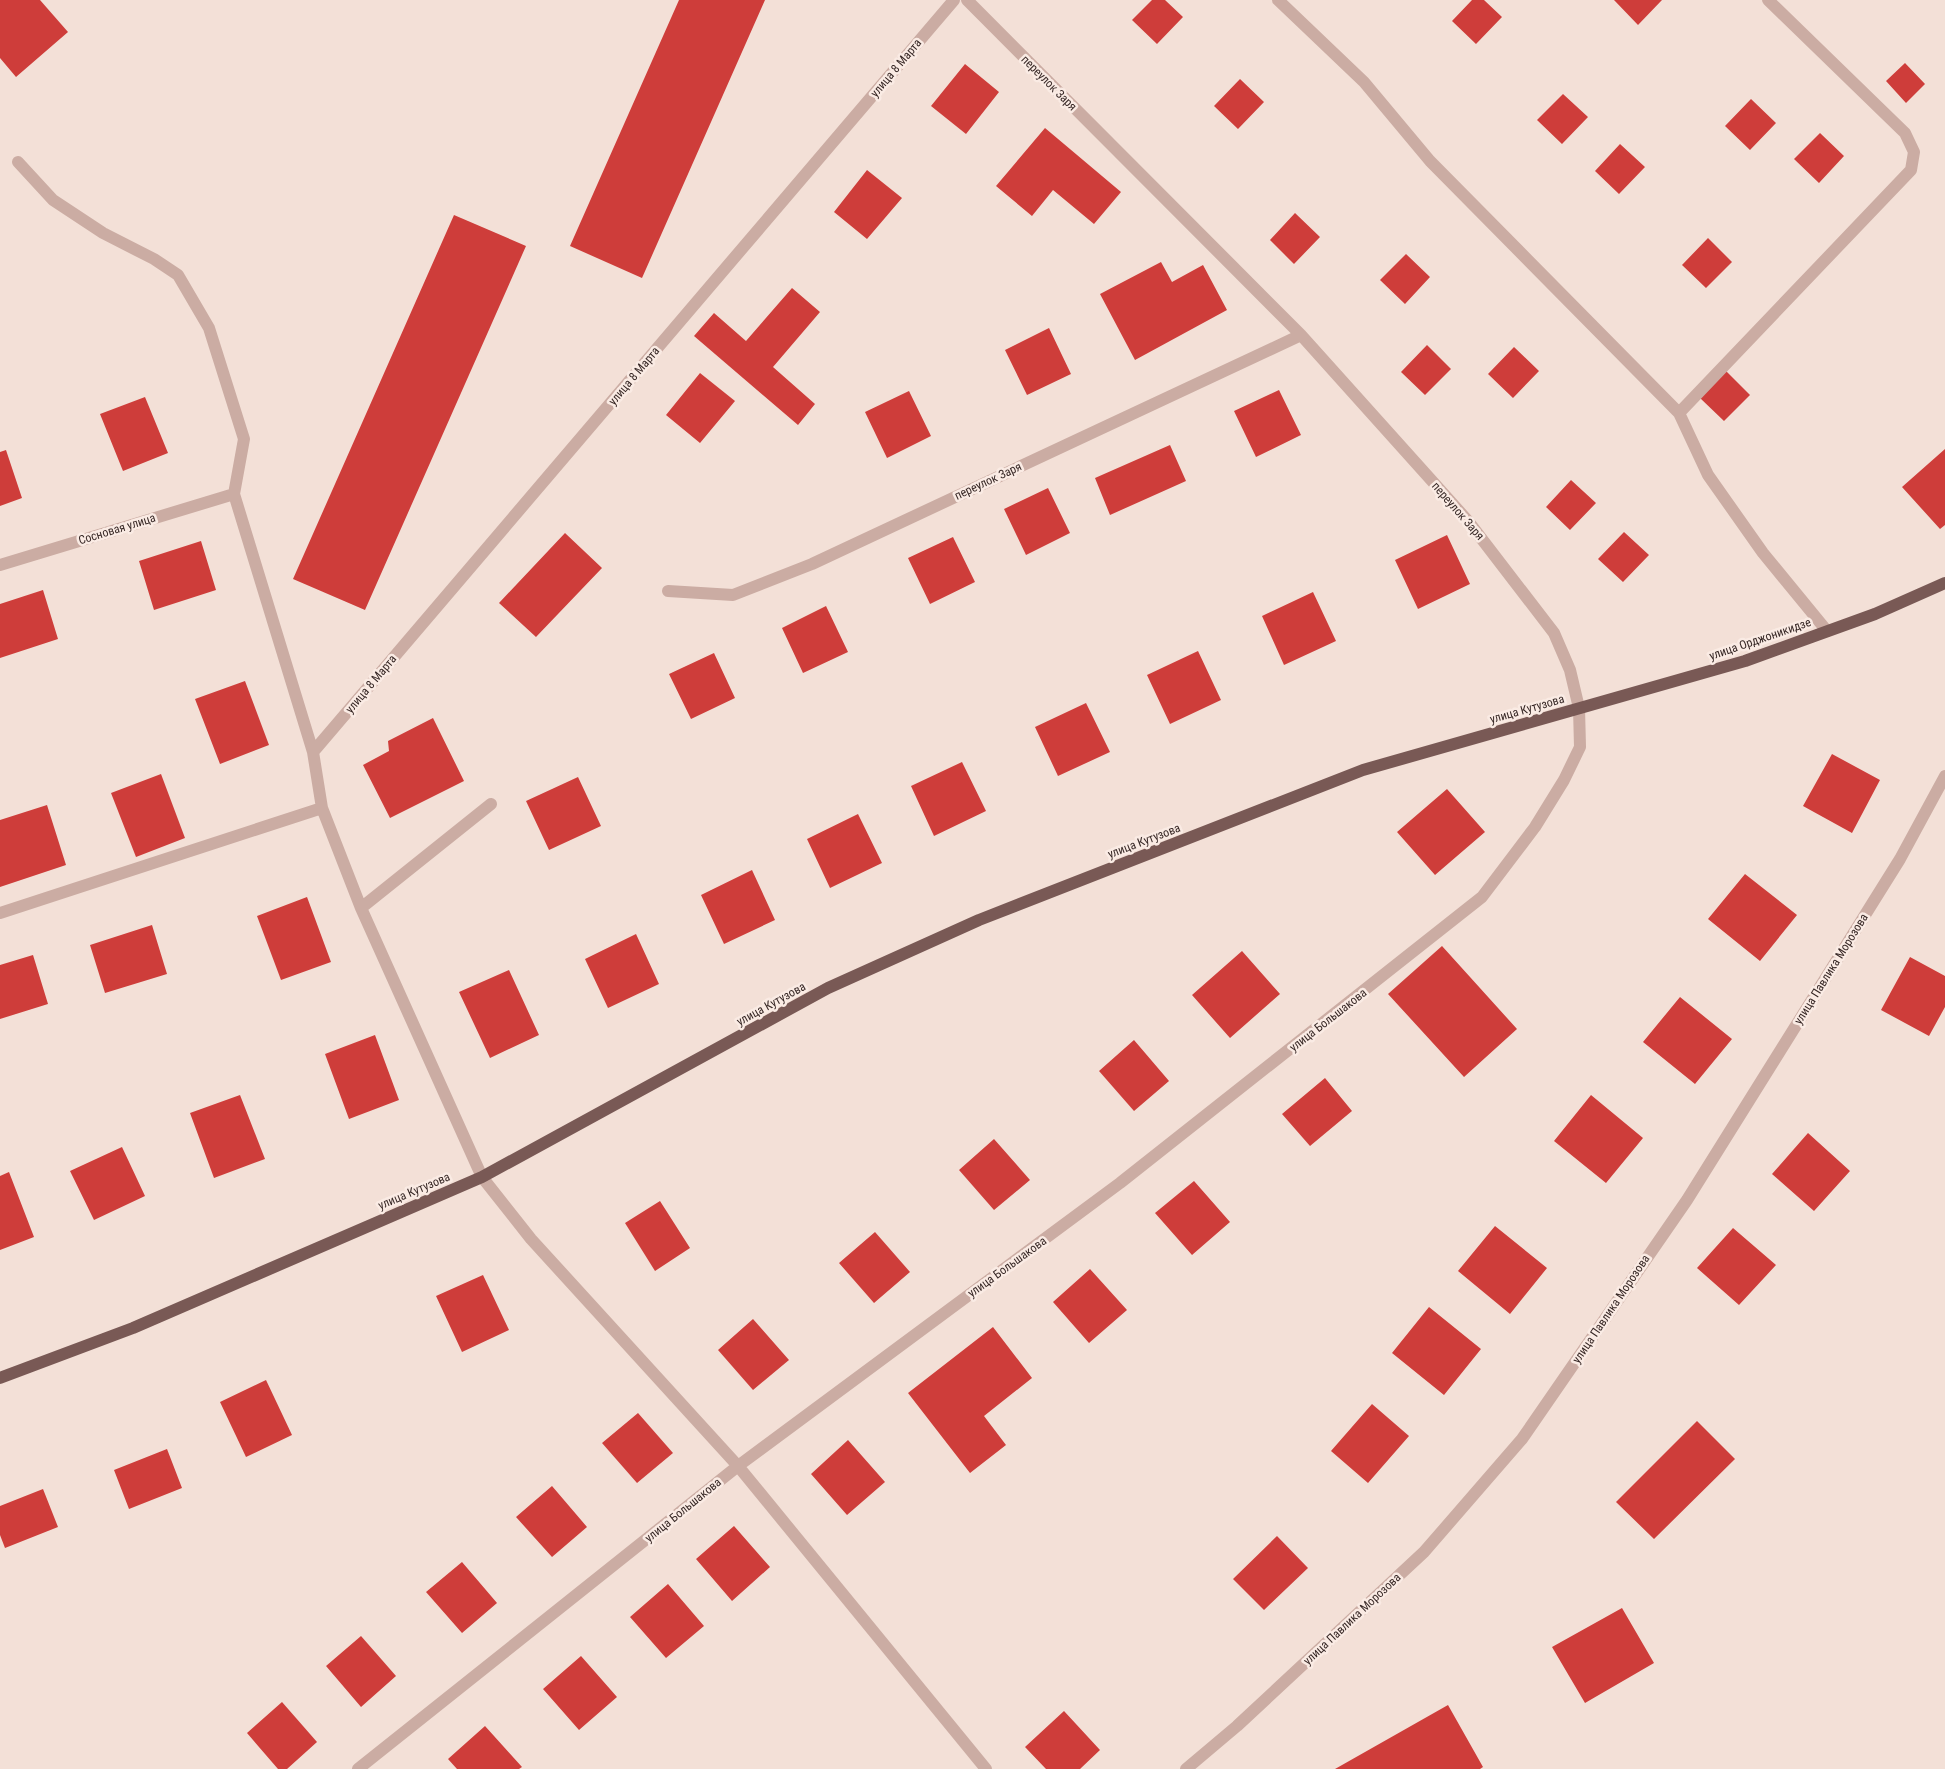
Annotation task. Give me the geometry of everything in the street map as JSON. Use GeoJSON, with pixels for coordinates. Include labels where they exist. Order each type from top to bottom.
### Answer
{"type":"FeatureCollection","features":[{"type":"Feature","properties":{"kind":"main road","name":"улица Орджоникидзе"},"geometry":{"type":"LineString","coordinates":[[1579,708],[1745,661],[1875,614],[1945,583]]}},
{"type":"Feature","properties":{"kind":"main road","name":"улица Кутузова"},"geometry":{"type":"LineString","coordinates":[[0,1378],[133,1328],[482,1177],[828,988],[979,920],[1362,770],[1579,708]]}},
{"type":"Feature","properties":{"kind":"street","name":"улица 8 Марта"},"geometry":{"type":"LineString","coordinates":[[313,752],[954,0]]}},
{"type":"Feature","properties":{"kind":"street","name":"переулок Заря"},"geometry":{"type":"LineString","coordinates":[[967,0],[1301,335],[1468,521],[1554,633],[1570,670],[1579,708]]}},
{"type":"Feature","properties":{"kind":"street"},"geometry":{"type":"LineString","coordinates":[[1278,0],[1364,82],[1430,160],[1679,413],[1708,475],[1763,553],[1827,631]]}},
{"type":"Feature","properties":{"kind":"street"},"geometry":{"type":"LineString","coordinates":[[1679,413],[1911,170],[1914,152],[1905,133],[1768,0]]}},
{"type":"Feature","properties":{"kind":"street"},"geometry":{"type":"LineString","coordinates":[[18,162],[53,200],[103,233],[154,259],[178,275],[209,328],[244,439],[234,494],[313,752],[322,808],[360,908],[482,1177],[531,1240],[738,1466],[986,1769]]}},
{"type":"Feature","properties":{"kind":"street","name":"переулок Заря"},"geometry":{"type":"LineString","coordinates":[[668,592],[733,595],[812,564],[1301,335]]}},
{"type":"Feature","properties":{"kind":"street","name":"Сосновая улица"},"geometry":{"type":"LineString","coordinates":[[0,564],[234,494]]}},
{"type":"Feature","properties":{"kind":"street","name":"улица Большакова"},"geometry":{"type":"LineString","coordinates":[[358,1769],[738,1466],[1120,1183],[1482,897],[1535,827],[1564,780],[1580,747],[1579,708]]}},
{"type":"Feature","properties":{"kind":"street","name":"улица Павлика Морозова"},"geometry":{"type":"LineString","coordinates":[[1186,1769],[1237,1726],[1424,1552],[1522,1439],[1687,1200],[1900,859],[1945,776]]}},
{"type":"Feature","properties":{"kind":"street"},"geometry":{"type":"LineString","coordinates":[[360,908],[491,804]]}},
{"type":"Feature","properties":{"kind":"street"},"geometry":{"type":"LineString","coordinates":[[0,913],[322,808]]}},
{"type":"Feature","properties":{"kind":"building"},"geometry":{"type":"Polygon","coordinates":[[[0,0],[40,0],[68,32],[16,77],[0,58],[0,0]]]}},
{"type":"Feature","properties":{"kind":"building"},"geometry":{"type":"Polygon","coordinates":[[[679,0],[765,0],[642,278],[570,246],[679,0]]]}},
{"type":"Feature","properties":{"kind":"building"},"geometry":{"type":"Polygon","coordinates":[[[1152,0],[1165,0],[1183,17],[1157,44],[1132,20],[1152,0]]]}},
{"type":"Feature","properties":{"kind":"building"},"geometry":{"type":"Polygon","coordinates":[[[1472,0],[1484,0],[1502,17],[1476,44],[1452,21],[1472,0]]]}},
{"type":"Feature","properties":{"kind":"building"},"geometry":{"type":"Polygon","coordinates":[[[1614,0],[1662,0],[1638,25],[1614,0]]]}},
{"type":"Feature","properties":{"kind":"building"},"geometry":{"type":"Polygon","coordinates":[[[1905,63],[1925,84],[1906,103],[1886,81],[1905,63]]]}},
{"type":"Feature","properties":{"kind":"building"},"geometry":{"type":"Polygon","coordinates":[[[965,64],[999,92],[966,134],[931,106],[965,64]]]}},
{"type":"Feature","properties":{"kind":"building"},"geometry":{"type":"Polygon","coordinates":[[[1240,79],[1264,102],[1238,129],[1214,106],[1240,79]]]}},
{"type":"Feature","properties":{"kind":"building"},"geometry":{"type":"Polygon","coordinates":[[[1563,94],[1588,117],[1562,144],[1537,120],[1563,94]]]}},
{"type":"Feature","properties":{"kind":"building"},"geometry":{"type":"Polygon","coordinates":[[[1751,99],[1776,123],[1750,150],[1725,126],[1751,99]]]}},
{"type":"Feature","properties":{"kind":"building"},"geometry":{"type":"Polygon","coordinates":[[[1045,128],[1121,192],[1094,224],[1053,190],[1032,216],[996,186],[1045,128]]]}},
{"type":"Feature","properties":{"kind":"building"},"geometry":{"type":"Polygon","coordinates":[[[1820,133],[1844,156],[1819,183],[1794,159],[1820,133]]]}},
{"type":"Feature","properties":{"kind":"building"},"geometry":{"type":"Polygon","coordinates":[[[1620,144],[1645,167],[1619,194],[1595,171],[1620,144]]]}},
{"type":"Feature","properties":{"kind":"building"},"geometry":{"type":"Polygon","coordinates":[[[867,170],[902,198],[867,239],[834,212],[867,170]]]}},
{"type":"Feature","properties":{"kind":"building"},"geometry":{"type":"Polygon","coordinates":[[[1295,213],[1320,237],[1294,264],[1270,240],[1295,213]]]}},
{"type":"Feature","properties":{"kind":"building"},"geometry":{"type":"Polygon","coordinates":[[[454,215],[526,246],[365,610],[293,579],[454,215]]]}},
{"type":"Feature","properties":{"kind":"building"},"geometry":{"type":"Polygon","coordinates":[[[1708,238],[1732,262],[1706,288],[1682,265],[1708,238]]]}},
{"type":"Feature","properties":{"kind":"building"},"geometry":{"type":"Polygon","coordinates":[[[1406,254],[1430,277],[1405,304],[1380,280],[1406,254]]]}},
{"type":"Feature","properties":{"kind":"building"},"geometry":{"type":"Polygon","coordinates":[[[1161,262],[1172,282],[1203,265],[1227,310],[1135,360],[1100,294],[1161,262]]]}},
{"type":"Feature","properties":{"kind":"building"},"geometry":{"type":"Polygon","coordinates":[[[792,288],[820,312],[773,367],[815,404],[798,425],[694,336],[714,313],[746,341],[792,288]]]}},
{"type":"Feature","properties":{"kind":"building"},"geometry":{"type":"Polygon","coordinates":[[[1049,328],[1071,374],[1027,395],[1005,350],[1049,328]]]}},
{"type":"Feature","properties":{"kind":"building"},"geometry":{"type":"Polygon","coordinates":[[[1427,345],[1451,369],[1425,395],[1401,372],[1427,345]]]}},
{"type":"Feature","properties":{"kind":"building"},"geometry":{"type":"Polygon","coordinates":[[[1514,347],[1539,371],[1513,398],[1488,374],[1514,347]]]}},
{"type":"Feature","properties":{"kind":"building"},"geometry":{"type":"Polygon","coordinates":[[[1726,371],[1750,395],[1724,421],[1700,398],[1726,371]]]}},
{"type":"Feature","properties":{"kind":"building"},"geometry":{"type":"Polygon","coordinates":[[[700,373],[735,401],[700,443],[666,415],[700,373]]]}},
{"type":"Feature","properties":{"kind":"building"},"geometry":{"type":"Polygon","coordinates":[[[1279,390],[1301,435],[1256,457],[1234,411],[1279,390]]]}},
{"type":"Feature","properties":{"kind":"building"},"geometry":{"type":"Polygon","coordinates":[[[909,391],[931,436],[887,458],[865,412],[909,391]]]}},
{"type":"Feature","properties":{"kind":"building"},"geometry":{"type":"Polygon","coordinates":[[[145,397],[168,453],[123,471],[100,414],[145,397]]]}},
{"type":"Feature","properties":{"kind":"building"},"geometry":{"type":"Polygon","coordinates":[[[1170,445],[1186,481],[1110,515],[1095,478],[1170,445]]]}},
{"type":"Feature","properties":{"kind":"building"},"geometry":{"type":"Polygon","coordinates":[[[1945,449],[1945,525],[1940,529],[1902,487],[1945,449]]]}},
{"type":"Feature","properties":{"kind":"building"},"geometry":{"type":"Polygon","coordinates":[[[6,450],[22,498],[0,506],[0,452],[6,450]]]}},
{"type":"Feature","properties":{"kind":"building"},"geometry":{"type":"Polygon","coordinates":[[[1571,480],[1596,503],[1570,530],[1546,507],[1571,480]]]}},
{"type":"Feature","properties":{"kind":"building"},"geometry":{"type":"Polygon","coordinates":[[[1048,488],[1070,533],[1026,555],[1004,509],[1048,488]]]}},
{"type":"Feature","properties":{"kind":"building"},"geometry":{"type":"Polygon","coordinates":[[[1624,532],[1649,555],[1623,582],[1598,559],[1624,532]]]}},
{"type":"Feature","properties":{"kind":"building"},"geometry":{"type":"Polygon","coordinates":[[[565,533],[602,568],[536,637],[499,603],[565,533]]]}},
{"type":"Feature","properties":{"kind":"building"},"geometry":{"type":"Polygon","coordinates":[[[1447,535],[1470,584],[1418,609],[1395,560],[1447,535]]]}},
{"type":"Feature","properties":{"kind":"building"},"geometry":{"type":"Polygon","coordinates":[[[953,537],[975,582],[930,604],[908,558],[953,537]]]}},
{"type":"Feature","properties":{"kind":"building"},"geometry":{"type":"Polygon","coordinates":[[[201,541],[216,590],[154,610],[139,561],[201,541]]]}},
{"type":"Feature","properties":{"kind":"building"},"geometry":{"type":"Polygon","coordinates":[[[43,590],[58,639],[0,658],[0,604],[43,590]]]}},
{"type":"Feature","properties":{"kind":"building"},"geometry":{"type":"Polygon","coordinates":[[[1313,592],[1336,641],[1284,665],[1262,616],[1313,592]]]}},
{"type":"Feature","properties":{"kind":"building"},"geometry":{"type":"Polygon","coordinates":[[[826,606],[848,652],[803,673],[782,628],[826,606]]]}},
{"type":"Feature","properties":{"kind":"building"},"geometry":{"type":"Polygon","coordinates":[[[1198,651],[1221,700],[1170,724],[1147,675],[1198,651]]]}},
{"type":"Feature","properties":{"kind":"building"},"geometry":{"type":"Polygon","coordinates":[[[714,653],[735,698],[691,719],[669,674],[714,653]]]}},
{"type":"Feature","properties":{"kind":"building"},"geometry":{"type":"Polygon","coordinates":[[[245,681],[269,745],[220,764],[195,699],[245,681]]]}},
{"type":"Feature","properties":{"kind":"building"},"geometry":{"type":"Polygon","coordinates":[[[1086,703],[1110,752],[1058,776],[1035,727],[1086,703]]]}},
{"type":"Feature","properties":{"kind":"building"},"geometry":{"type":"Polygon","coordinates":[[[433,718],[464,781],[390,818],[363,765],[389,751],[388,741],[433,718]]]}},
{"type":"Feature","properties":{"kind":"building"},"geometry":{"type":"Polygon","coordinates":[[[1832,754],[1880,780],[1852,833],[1803,806],[1832,754]]]}},
{"type":"Feature","properties":{"kind":"building"},"geometry":{"type":"Polygon","coordinates":[[[962,762],[986,811],[934,836],[911,786],[962,762]]]}},
{"type":"Feature","properties":{"kind":"building"},"geometry":{"type":"Polygon","coordinates":[[[161,774],[185,838],[136,857],[111,793],[161,774]]]}},
{"type":"Feature","properties":{"kind":"building"},"geometry":{"type":"Polygon","coordinates":[[[578,777],[601,826],[549,850],[526,801],[578,777]]]}},
{"type":"Feature","properties":{"kind":"building"},"geometry":{"type":"Polygon","coordinates":[[[1447,789],[1485,832],[1435,875],[1397,832],[1447,789]]]}},
{"type":"Feature","properties":{"kind":"building"},"geometry":{"type":"Polygon","coordinates":[[[47,805],[66,865],[0,887],[0,820],[47,805]]]}},
{"type":"Feature","properties":{"kind":"building"},"geometry":{"type":"Polygon","coordinates":[[[858,814],[882,863],[830,888],[807,839],[858,814]]]}},
{"type":"Feature","properties":{"kind":"building"},"geometry":{"type":"Polygon","coordinates":[[[752,870],[775,920],[724,944],[701,895],[752,870]]]}},
{"type":"Feature","properties":{"kind":"building"},"geometry":{"type":"Polygon","coordinates":[[[1745,874],[1797,915],[1760,961],[1708,919],[1745,874]]]}},
{"type":"Feature","properties":{"kind":"building"},"geometry":{"type":"Polygon","coordinates":[[[307,897],[331,962],[281,980],[257,916],[307,897]]]}},
{"type":"Feature","properties":{"kind":"building"},"geometry":{"type":"Polygon","coordinates":[[[152,925],[167,974],[105,993],[90,945],[152,925]]]}},
{"type":"Feature","properties":{"kind":"building"},"geometry":{"type":"Polygon","coordinates":[[[636,934],[659,984],[608,1008],[585,959],[636,934]]]}},
{"type":"Feature","properties":{"kind":"building"},"geometry":{"type":"Polygon","coordinates":[[[1442,946],[1517,1029],[1464,1077],[1388,994],[1442,946]]]}},
{"type":"Feature","properties":{"kind":"building"},"geometry":{"type":"Polygon","coordinates":[[[1242,951],[1280,994],[1230,1038],[1192,995],[1242,951]]]}},
{"type":"Feature","properties":{"kind":"building"},"geometry":{"type":"Polygon","coordinates":[[[33,955],[48,1004],[0,1019],[0,965],[33,955]]]}},
{"type":"Feature","properties":{"kind":"building"},"geometry":{"type":"Polygon","coordinates":[[[1910,957],[1945,976],[1945,1007],[1929,1036],[1881,1010],[1910,957]]]}},
{"type":"Feature","properties":{"kind":"building"},"geometry":{"type":"Polygon","coordinates":[[[509,970],[539,1035],[490,1058],[459,992],[509,970]]]}},
{"type":"Feature","properties":{"kind":"building"},"geometry":{"type":"Polygon","coordinates":[[[1680,997],[1732,1039],[1695,1084],[1643,1042],[1680,997]]]}},
{"type":"Feature","properties":{"kind":"building"},"geometry":{"type":"Polygon","coordinates":[[[375,1035],[399,1100],[349,1119],[325,1054],[375,1035]]]}},
{"type":"Feature","properties":{"kind":"building"},"geometry":{"type":"Polygon","coordinates":[[[1134,1040],[1169,1081],[1134,1111],[1099,1071],[1134,1040]]]}},
{"type":"Feature","properties":{"kind":"building"},"geometry":{"type":"Polygon","coordinates":[[[1325,1078],[1352,1111],[1310,1146],[1282,1114],[1325,1078]]]}},
{"type":"Feature","properties":{"kind":"building"},"geometry":{"type":"Polygon","coordinates":[[[240,1095],[265,1159],[214,1178],[190,1113],[240,1095]]]}},
{"type":"Feature","properties":{"kind":"building"},"geometry":{"type":"Polygon","coordinates":[[[1591,1095],[1643,1138],[1606,1183],[1554,1141],[1591,1095]]]}},
{"type":"Feature","properties":{"kind":"building"},"geometry":{"type":"Polygon","coordinates":[[[1808,1133],[1850,1171],[1814,1211],[1772,1174],[1808,1133]]]}},
{"type":"Feature","properties":{"kind":"building"},"geometry":{"type":"Polygon","coordinates":[[[994,1139],[1030,1180],[994,1210],[959,1170],[994,1139]]]}},
{"type":"Feature","properties":{"kind":"building"},"geometry":{"type":"Polygon","coordinates":[[[122,1147],[145,1196],[94,1220],[70,1171],[122,1147]]]}},
{"type":"Feature","properties":{"kind":"building"},"geometry":{"type":"Polygon","coordinates":[[[9,1172],[34,1237],[0,1250],[0,1176],[9,1172]]]}},
{"type":"Feature","properties":{"kind":"building"},"geometry":{"type":"Polygon","coordinates":[[[1194,1181],[1230,1222],[1192,1255],[1155,1213],[1194,1181]]]}},
{"type":"Feature","properties":{"kind":"building"},"geometry":{"type":"Polygon","coordinates":[[[660,1201],[690,1248],[655,1271],[625,1223],[660,1201]]]}},
{"type":"Feature","properties":{"kind":"building"},"geometry":{"type":"Polygon","coordinates":[[[1495,1226],[1547,1268],[1510,1314],[1458,1271],[1495,1226]]]}},
{"type":"Feature","properties":{"kind":"building"},"geometry":{"type":"Polygon","coordinates":[[[1733,1228],[1776,1265],[1739,1305],[1697,1268],[1733,1228]]]}},
{"type":"Feature","properties":{"kind":"building"},"geometry":{"type":"Polygon","coordinates":[[[875,1232],[910,1272],[874,1303],[839,1263],[875,1232]]]}},
{"type":"Feature","properties":{"kind":"building"},"geometry":{"type":"Polygon","coordinates":[[[1090,1269],[1127,1310],[1089,1343],[1053,1302],[1090,1269]]]}},
{"type":"Feature","properties":{"kind":"building"},"geometry":{"type":"Polygon","coordinates":[[[483,1275],[509,1330],[462,1352],[436,1296],[483,1275]]]}},
{"type":"Feature","properties":{"kind":"building"},"geometry":{"type":"Polygon","coordinates":[[[1429,1307],[1481,1349],[1444,1395],[1392,1353],[1429,1307]]]}},
{"type":"Feature","properties":{"kind":"building"},"geometry":{"type":"Polygon","coordinates":[[[753,1319],[789,1360],[753,1390],[718,1350],[753,1319]]]}},
{"type":"Feature","properties":{"kind":"building"},"geometry":{"type":"Polygon","coordinates":[[[993,1327],[1032,1378],[984,1416],[1006,1445],[970,1473],[908,1393],[993,1327]]]}},
{"type":"Feature","properties":{"kind":"building"},"geometry":{"type":"Polygon","coordinates":[[[266,1380],[292,1435],[246,1457],[220,1402],[266,1380]]]}},
{"type":"Feature","properties":{"kind":"building"},"geometry":{"type":"Polygon","coordinates":[[[1372,1404],[1409,1436],[1368,1483],[1331,1451],[1372,1404]]]}},
{"type":"Feature","properties":{"kind":"building"},"geometry":{"type":"Polygon","coordinates":[[[638,1413],[673,1453],[637,1483],[602,1443],[638,1413]]]}},
{"type":"Feature","properties":{"kind":"building"},"geometry":{"type":"Polygon","coordinates":[[[1697,1421],[1735,1459],[1654,1539],[1616,1502],[1697,1421]]]}},
{"type":"Feature","properties":{"kind":"building"},"geometry":{"type":"Polygon","coordinates":[[[848,1440],[885,1482],[847,1515],[811,1474],[848,1440]]]}},
{"type":"Feature","properties":{"kind":"building"},"geometry":{"type":"Polygon","coordinates":[[[167,1449],[182,1488],[129,1509],[114,1470],[167,1449]]]}},
{"type":"Feature","properties":{"kind":"building"},"geometry":{"type":"Polygon","coordinates":[[[552,1486],[587,1527],[552,1557],[516,1517],[552,1486]]]}},
{"type":"Feature","properties":{"kind":"building"},"geometry":{"type":"Polygon","coordinates":[[[43,1489],[58,1527],[5,1548],[0,1535],[0,1506],[43,1489]]]}},
{"type":"Feature","properties":{"kind":"building"},"geometry":{"type":"Polygon","coordinates":[[[734,1526],[770,1567],[732,1601],[696,1559],[734,1526]]]}},
{"type":"Feature","properties":{"kind":"building"},"geometry":{"type":"Polygon","coordinates":[[[1277,1536],[1308,1568],[1264,1610],[1233,1579],[1277,1536]]]}},
{"type":"Feature","properties":{"kind":"building"},"geometry":{"type":"Polygon","coordinates":[[[462,1562],[497,1603],[462,1633],[426,1592],[462,1562]]]}},
{"type":"Feature","properties":{"kind":"building"},"geometry":{"type":"Polygon","coordinates":[[[668,1584],[704,1626],[666,1658],[630,1617],[668,1584]]]}},
{"type":"Feature","properties":{"kind":"building"},"geometry":{"type":"Polygon","coordinates":[[[1622,1608],[1654,1663],[1585,1703],[1552,1647],[1622,1608]]]}},
{"type":"Feature","properties":{"kind":"building"},"geometry":{"type":"Polygon","coordinates":[[[361,1636],[396,1676],[361,1707],[326,1666],[361,1636]]]}},
{"type":"Feature","properties":{"kind":"building"},"geometry":{"type":"Polygon","coordinates":[[[581,1656],[617,1697],[579,1730],[543,1689],[581,1656]]]}},
{"type":"Feature","properties":{"kind":"building"},"geometry":{"type":"Polygon","coordinates":[[[282,1702],[317,1742],[287,1769],[278,1769],[247,1733],[282,1702]]]}},
{"type":"Feature","properties":{"kind":"building"},"geometry":{"type":"Polygon","coordinates":[[[1448,1705],[1483,1767],[1480,1769],[1335,1769],[1448,1705]]]}},
{"type":"Feature","properties":{"kind":"building"},"geometry":{"type":"Polygon","coordinates":[[[1064,1711],[1100,1750],[1080,1769],[1046,1769],[1025,1747],[1064,1711]]]}},
{"type":"Feature","properties":{"kind":"building"},"geometry":{"type":"Polygon","coordinates":[[[485,1726],[522,1767],[519,1769],[457,1769],[448,1759],[485,1726]]]}}]}
